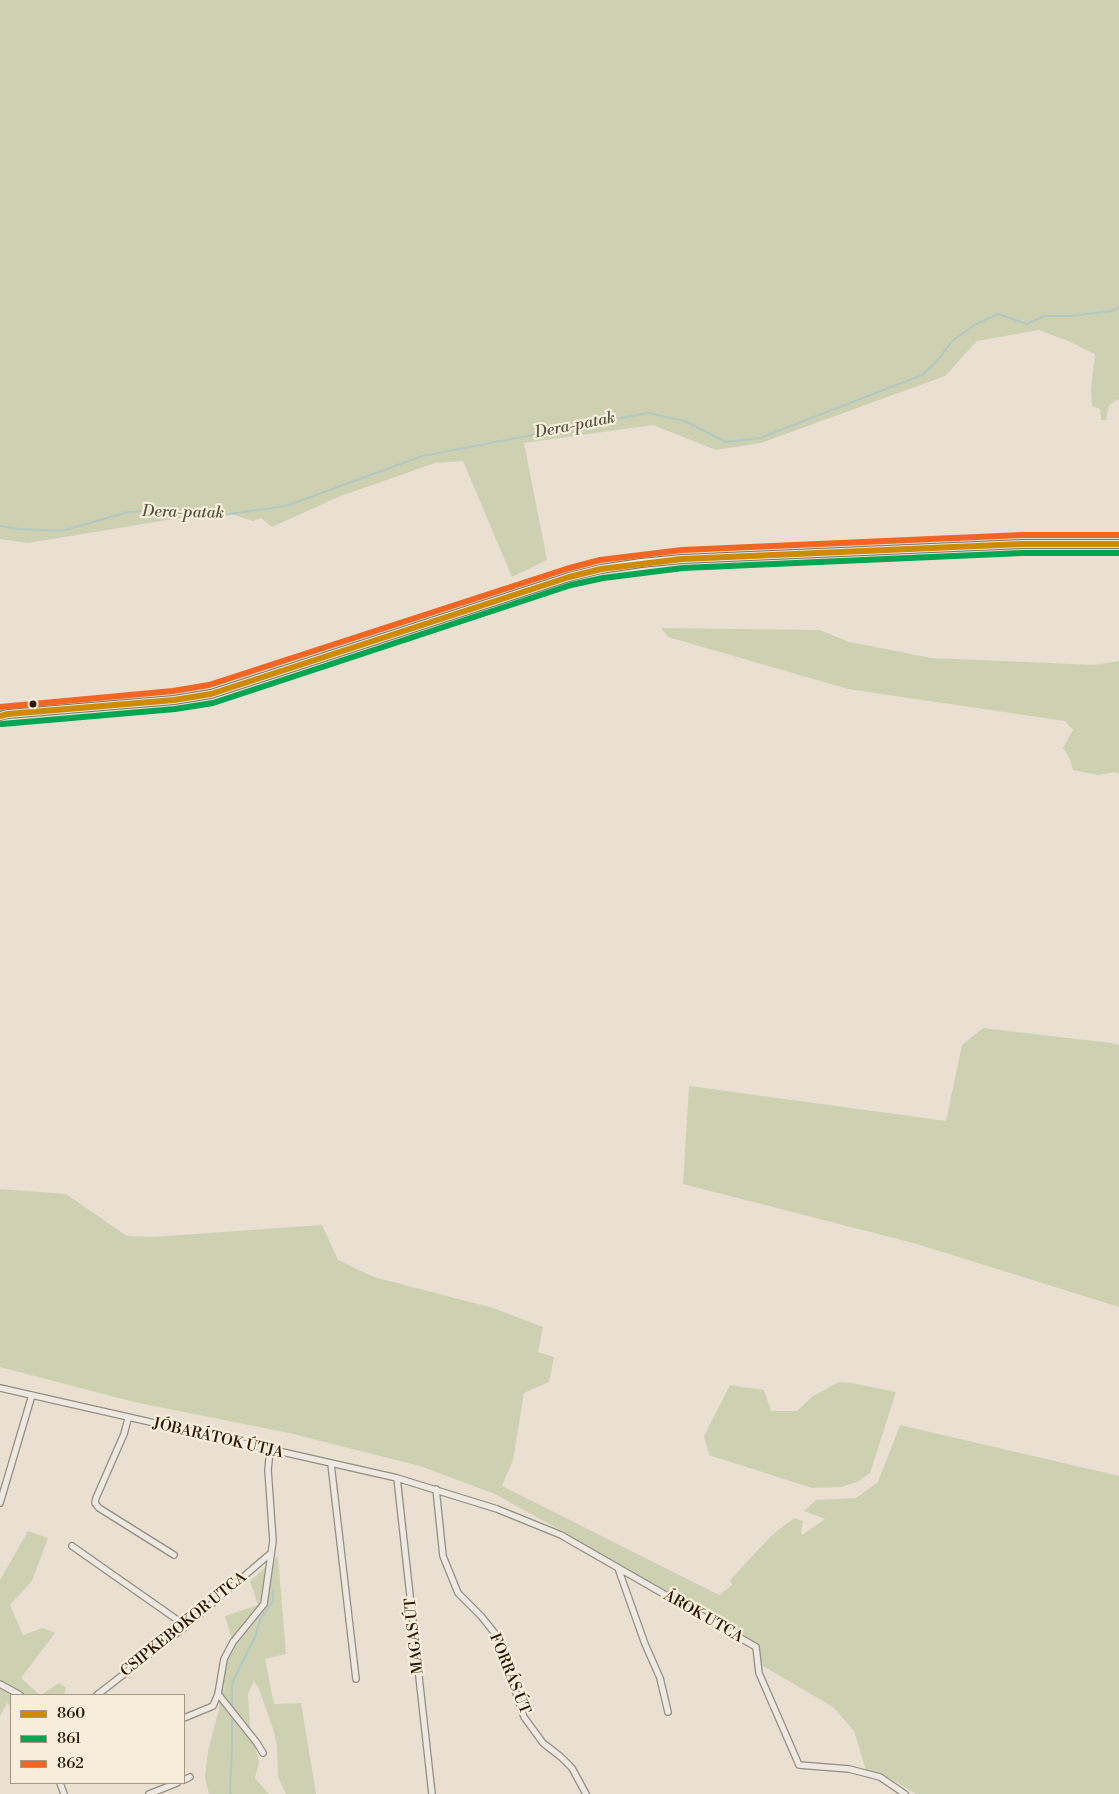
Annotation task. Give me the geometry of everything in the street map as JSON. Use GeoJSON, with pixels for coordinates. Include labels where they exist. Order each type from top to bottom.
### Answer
{"type":"FeatureCollection","features":[{"type":"Feature","properties":{"kind":"main road"},"geometry":{"type":"LineString","coordinates":[[0,716],[174,700],[211,694],[552,582],[601,569],[640,562],[1022,544],[1119,544]]}},
{"type":"Feature","properties":{"kind":"street","name":"JÓBARÁTOK ÚTJA"},"geometry":{"type":"LineString","coordinates":[[0,1388],[397,1478],[436,1489],[497,1509],[560,1535],[618,1568]]}},
{"type":"Feature","properties":{"kind":"street"},"geometry":{"type":"LineString","coordinates":[[0,1503],[32,1395]]}},
{"type":"Feature","properties":{"kind":"street"},"geometry":{"type":"LineString","coordinates":[[128,1418],[124,1434],[95,1504],[174,1555]]}},
{"type":"Feature","properties":{"kind":"street"},"geometry":{"type":"LineString","coordinates":[[185,1718],[213,1706],[218,1694],[224,1659],[233,1642],[264,1604],[273,1541],[268,1470],[270,1450]]}},
{"type":"Feature","properties":{"kind":"street"},"geometry":{"type":"LineString","coordinates":[[331,1464],[356,1679]]}},
{"type":"Feature","properties":{"kind":"street","name":"MAGAS ÚT"},"geometry":{"type":"LineString","coordinates":[[397,1478],[432,1794]]}},
{"type":"Feature","properties":{"kind":"street","name":"FORRÁS ÚT"},"geometry":{"type":"LineString","coordinates":[[436,1489],[443,1556],[458,1593],[481,1616],[497,1636],[524,1717],[543,1743],[572,1768],[586,1794]]}},
{"type":"Feature","properties":{"kind":"street"},"geometry":{"type":"LineString","coordinates":[[72,1546],[186,1626]]}},
{"type":"Feature","properties":{"kind":"street","name":"CSIPKEBOKOR UTCA"},"geometry":{"type":"LineString","coordinates":[[98,1694],[186,1626],[271,1554]]}},
{"type":"Feature","properties":{"kind":"street"},"geometry":{"type":"LineString","coordinates":[[618,1568],[645,1644],[660,1678],[668,1712]]}},
{"type":"Feature","properties":{"kind":"street","name":"ÁROK UTCA"},"geometry":{"type":"LineString","coordinates":[[618,1568],[756,1647],[759,1673],[799,1765],[848,1770],[880,1777],[905,1794]]}},
{"type":"Feature","properties":{"kind":"street"},"geometry":{"type":"LineString","coordinates":[[0,1684],[18,1694]]}},
{"type":"Feature","properties":{"kind":"street"},"geometry":{"type":"LineString","coordinates":[[218,1694],[257,1743],[262,1753]]}},
{"type":"Feature","properties":{"kind":"street"},"geometry":{"type":"LineString","coordinates":[[185,1780],[190,1777]]}},
{"type":"Feature","properties":{"kind":"street"},"geometry":{"type":"LineString","coordinates":[[148,1794],[174,1784]]}},
{"type":"Feature","properties":{"kind":"street"},"geometry":{"type":"LineString","coordinates":[[58,1794],[62,1788]]}},
{"type":"Feature","properties":{"kind":"green space"},"geometry":{"type":"Polygon","coordinates":[[[0,0],[1119,0],[1119,399],[1109,405],[1106,420],[1101,420],[1100,409],[1092,406],[1091,389],[1095,354],[1039,330],[977,341],[945,376],[761,443],[716,450],[653,425],[524,443],[547,560],[512,577],[463,461],[435,463],[338,497],[272,527],[261,518],[253,521],[228,513],[173,519],[28,543],[0,539],[0,0]]]}},
{"type":"Feature","properties":{"kind":"green space"},"geometry":{"type":"Polygon","coordinates":[[[661,628],[820,630],[849,642],[932,658],[1095,665],[1119,661],[1119,774],[1115,772],[1098,775],[1073,770],[1070,759],[1063,748],[1073,730],[1065,721],[848,689],[668,637],[661,628]]]}},
{"type":"Feature","properties":{"kind":"green space"},"geometry":{"type":"Polygon","coordinates":[[[983,1028],[1119,1045],[1119,1307],[917,1244],[683,1184],[689,1086],[946,1121],[962,1045],[983,1028]]]}},
{"type":"Feature","properties":{"kind":"green space"},"geometry":{"type":"Polygon","coordinates":[[[0,1189],[66,1194],[127,1236],[153,1237],[322,1225],[338,1260],[374,1277],[493,1308],[543,1327],[538,1352],[554,1357],[549,1382],[524,1393],[513,1460],[502,1486],[719,1595],[732,1585],[730,1580],[772,1535],[794,1518],[803,1521],[802,1535],[825,1519],[804,1511],[816,1500],[856,1498],[878,1482],[900,1425],[1119,1476],[1119,1794],[916,1794],[891,1779],[866,1770],[854,1731],[833,1707],[763,1666],[756,1647],[560,1530],[495,1494],[420,1466],[289,1433],[134,1402],[0,1367],[0,1189]]]}},
{"type":"Feature","properties":{"kind":"green space"},"geometry":{"type":"Polygon","coordinates":[[[839,1382],[896,1392],[870,1473],[857,1482],[841,1487],[812,1488],[709,1455],[704,1436],[730,1385],[764,1390],[771,1411],[797,1411],[813,1396],[839,1382]]]}},
{"type":"Feature","properties":{"kind":"green space"},"geometry":{"type":"Polygon","coordinates":[[[28,1531],[48,1538],[32,1581],[10,1605],[23,1635],[43,1628],[55,1633],[21,1678],[39,1694],[10,1694],[10,1706],[7,1703],[0,1716],[0,1580],[28,1531]]]}},
{"type":"Feature","properties":{"kind":"green space"},"geometry":{"type":"Polygon","coordinates":[[[278,1556],[286,1654],[265,1659],[274,1704],[301,1703],[316,1794],[286,1794],[278,1777],[277,1745],[273,1729],[259,1689],[254,1681],[248,1694],[250,1728],[259,1762],[255,1778],[269,1794],[209,1794],[205,1778],[208,1751],[219,1709],[221,1665],[232,1640],[225,1616],[258,1605],[250,1581],[278,1556]]]}},
{"type":"Feature","properties":{"kind":"green space"},"geometry":{"type":"Polygon","coordinates":[[[59,1683],[66,1688],[64,1694],[42,1694],[59,1683]]]}},
{"type":"Feature","properties":{"kind":"waterway","name":"Dera-patak"},"geometry":{"type":"LineString","coordinates":[[0,526],[62,531],[128,512],[168,510],[222,515],[286,506],[422,456],[648,413],[685,421],[726,442],[760,438],[922,375],[938,360],[952,341],[976,324],[998,314],[1027,324],[1044,316],[1070,316],[1112,311],[1119,307]]}},
{"type":"Feature","properties":{"kind":"waterway"},"geometry":{"type":"LineString","coordinates":[[232,1707],[232,1683],[254,1639],[261,1618],[273,1601],[273,1592]]}},
{"type":"Feature","properties":{"kind":"waterway"},"geometry":{"type":"LineString","coordinates":[[231,1794],[232,1714]]}},
{"type":"Feature","properties":{"kind":"transit line","name":"862"},"geometry":{"type":"LineString","coordinates":[[0,707],[173,691],[209,685],[566,569],[600,560],[682,550],[1022,535],[1119,535]]}},
{"type":"Feature","properties":{"kind":"transit line","name":"860"},"geometry":{"type":"LineString","coordinates":[[0,716],[174,700],[211,694],[569,577],[601,569],[682,559],[1022,544],[1119,544]]}},
{"type":"Feature","properties":{"kind":"transit line","name":"861"},"geometry":{"type":"LineString","coordinates":[[2,724],[175,709],[213,703],[571,585],[603,578],[683,568],[1022,553],[1119,553]]}}]}
